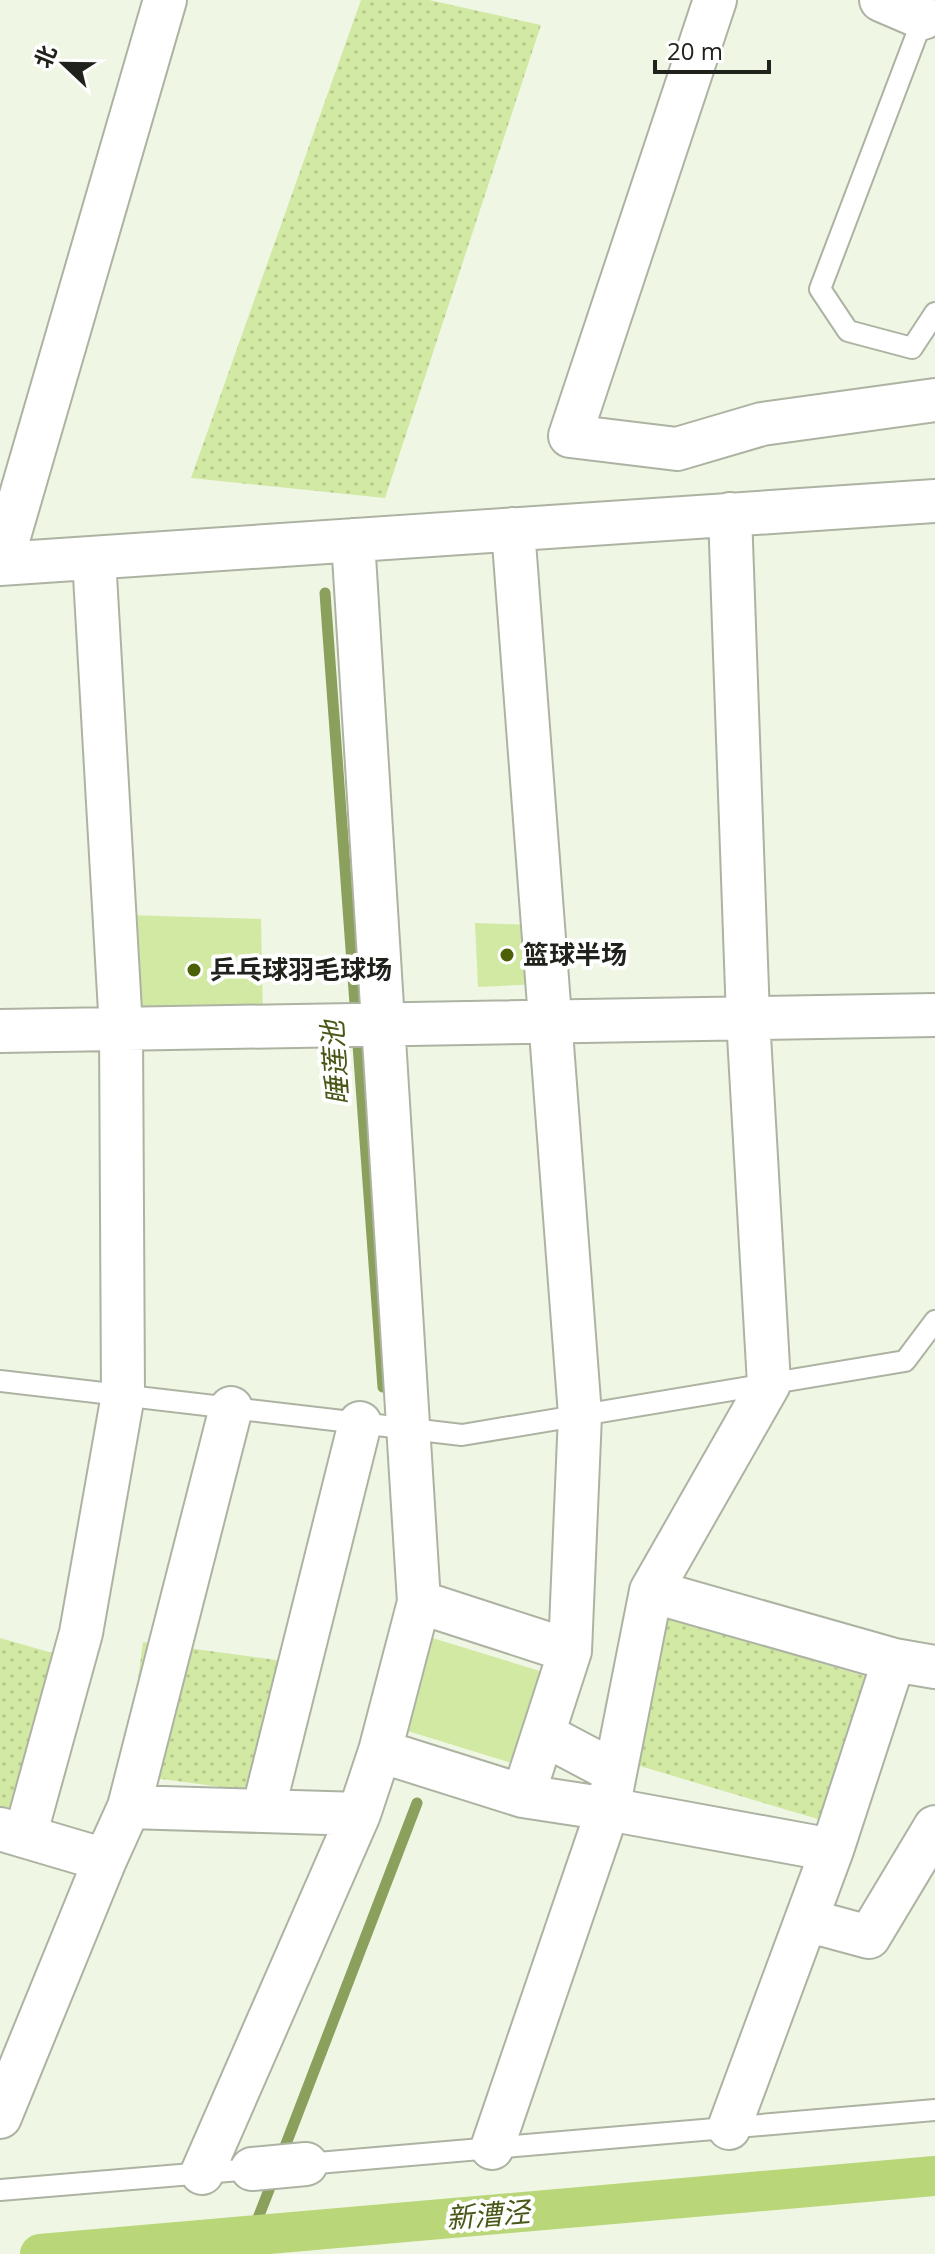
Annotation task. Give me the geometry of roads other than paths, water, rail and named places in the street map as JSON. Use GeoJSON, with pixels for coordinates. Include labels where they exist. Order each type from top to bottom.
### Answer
{"type":"FeatureCollection","features":[{"type":"Feature","properties":{"kind":"street"},"geometry":{"type":"LineString","coordinates":[[165,0],[0,564],[935,501]]}},
{"type":"Feature","properties":{"kind":"street"},"geometry":{"type":"LineString","coordinates":[[715,0],[570,436],[677,449],[762,424],[935,400]]}},
{"type":"Feature","properties":{"kind":"street"},"geometry":{"type":"LineString","coordinates":[[881,0],[929,14]]}},
{"type":"Feature","properties":{"kind":"street"},"geometry":{"type":"LineString","coordinates":[[492,2148],[612,1790],[651,1591],[769,1384],[748,1018],[730,514]]}},
{"type":"Feature","properties":{"kind":"street"},"geometry":{"type":"LineString","coordinates":[[513,529],[580,1415],[570,1651],[523,1796]]}},
{"type":"Feature","properties":{"kind":"street"},"geometry":{"type":"LineString","coordinates":[[202,2173],[359,1814],[380,1751],[419,1602],[410,1429],[361,1025],[353,540]]}},
{"type":"Feature","properties":{"kind":"street"},"geometry":{"type":"LineString","coordinates":[[94,558],[121,1029],[123,1395],[81,1633],[12,1832],[105,1860]]}},
{"type":"Feature","properties":{"kind":"street"},"geometry":{"type":"LineString","coordinates":[[0,1031],[935,1015]]}},
{"type":"Feature","properties":{"kind":"street"},"geometry":{"type":"LineString","coordinates":[[0,2117],[129,1807],[231,1408]]}},
{"type":"Feature","properties":{"kind":"street"},"geometry":{"type":"LineString","coordinates":[[263,1811],[360,1423]]}},
{"type":"Feature","properties":{"kind":"street"},"geometry":{"type":"LineString","coordinates":[[651,1591],[894,1660],[935,1667]]}},
{"type":"Feature","properties":{"kind":"street"},"geometry":{"type":"LineString","coordinates":[[419,1602],[570,1651]]}},
{"type":"Feature","properties":{"kind":"street"},"geometry":{"type":"LineString","coordinates":[[729,2128],[832,1850],[894,1660]]}},
{"type":"Feature","properties":{"kind":"street"},"geometry":{"type":"LineString","coordinates":[[543,1734],[612,1790]]}},
{"type":"Feature","properties":{"kind":"street"},"geometry":{"type":"LineString","coordinates":[[380,1751],[523,1796],[612,1790],[832,1850]]}},
{"type":"Feature","properties":{"kind":"street"},"geometry":{"type":"LineString","coordinates":[[129,1807],[359,1814]]}},
{"type":"Feature","properties":{"kind":"street"},"geometry":{"type":"LineString","coordinates":[[806,1920],[869,1937],[935,1827]]}},
{"type":"Feature","properties":{"kind":"lane"},"geometry":{"type":"LineString","coordinates":[[929,14],[820,289],[848,331],[912,348],[935,313]]}},
{"type":"Feature","properties":{"kind":"lane"},"geometry":{"type":"LineString","coordinates":[[0,1381],[462,1435],[905,1361],[935,1321]]}},
{"type":"Feature","properties":{"kind":"lane"},"geometry":{"type":"LineString","coordinates":[[0,2190],[935,2110]]}},
{"type":"Feature","properties":{"kind":"waterway","name":"睡莲池"},"geometry":{"type":"LineString","coordinates":[[325,593],[383,1387]]}},
{"type":"Feature","properties":{"kind":"waterway"},"geometry":{"type":"LineString","coordinates":[[281,2157],[417,1803]]}},
{"type":"Feature","properties":{"kind":"waterway","name":"新漕泾"},"geometry":{"type":"LineString","coordinates":[[40,2254],[935,2176]]}},
{"type":"Feature","properties":{"kind":"waterway"},"geometry":{"type":"LineString","coordinates":[[251,2236],[274,2177]]}},
{"type":"Feature","properties":{"kind":"place","name":"篮球半场"},"geometry":{"type":"Point","coordinates":[507,955]}},
{"type":"Feature","properties":{"kind":"place","name":"乒乓球羽毛球场"},"geometry":{"type":"Point","coordinates":[194,970]}}]}
